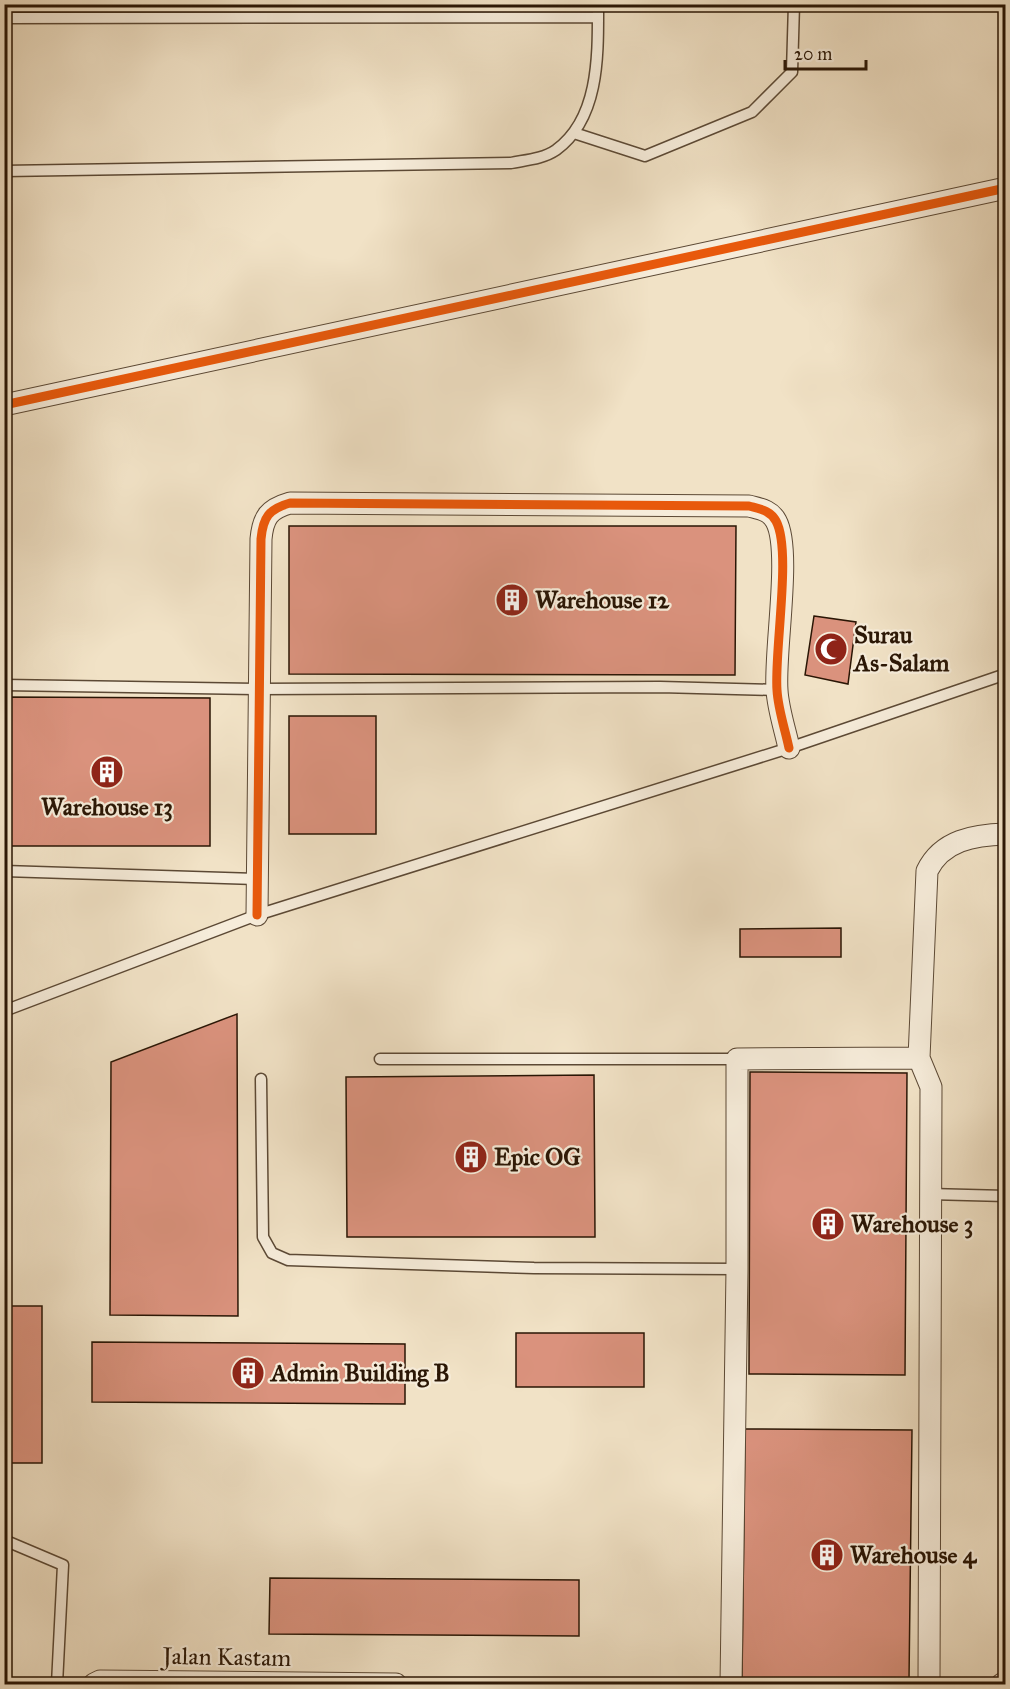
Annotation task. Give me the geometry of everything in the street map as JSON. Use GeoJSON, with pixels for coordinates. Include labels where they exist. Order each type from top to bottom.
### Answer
{"type":"FeatureCollection","features":[{"type":"Feature","properties":{"kind":"street"},"geometry":{"type":"LineString","coordinates":[[4,405],[1005,188]]}},
{"type":"Feature","properties":{"kind":"street"},"geometry":{"type":"LineString","coordinates":[[257,915],[262,522],[272,508],[290,503],[749,506],[765,510],[776,521],[781,555],[777,690],[789,748]]}},
{"type":"Feature","properties":{"kind":"street"},"geometry":{"type":"LineString","coordinates":[[929,1684],[931,1087],[920,1058],[927,871],[932,860],[945,848],[976,835],[1005,834]]}},
{"type":"Feature","properties":{"kind":"street"},"geometry":{"type":"LineString","coordinates":[[730,1684],[731,1501],[737,1269],[737,1059],[920,1058]]}},
{"type":"Feature","properties":{"kind":"street","name":"Jalan Kastam"},"geometry":{"type":"LineString","coordinates":[[94,1684],[100,1681],[193,1681],[396,1684]]}},
{"type":"Feature","properties":{"kind":"lane"},"geometry":{"type":"LineString","coordinates":[[4,171],[511,163],[539,158],[555,151],[574,133],[586,111],[593,88],[598,4]]}},
{"type":"Feature","properties":{"kind":"lane"},"geometry":{"type":"LineString","coordinates":[[574,133],[645,156],[752,112],[792,72],[794,4]]}},
{"type":"Feature","properties":{"kind":"lane"},"geometry":{"type":"LineString","coordinates":[[4,18],[598,17]]}},
{"type":"Feature","properties":{"kind":"lane"},"geometry":{"type":"LineString","coordinates":[[4,1011],[257,915],[789,748],[1005,674]]}},
{"type":"Feature","properties":{"kind":"lane"},"geometry":{"type":"LineString","coordinates":[[4,685],[259,689],[660,687],[777,690]]}},
{"type":"Feature","properties":{"kind":"lane"},"geometry":{"type":"LineString","coordinates":[[4,871],[257,879]]}},
{"type":"Feature","properties":{"kind":"lane"},"geometry":{"type":"LineString","coordinates":[[380,1059],[737,1059]]}},
{"type":"Feature","properties":{"kind":"lane"},"geometry":{"type":"LineString","coordinates":[[261,1079],[263,1237],[272,1252],[288,1260],[534,1268],[737,1269]]}},
{"type":"Feature","properties":{"kind":"lane"},"geometry":{"type":"LineString","coordinates":[[929,1194],[1005,1196]]}},
{"type":"Feature","properties":{"kind":"lane"},"geometry":{"type":"LineString","coordinates":[[4,1540],[63,1565],[57,1684]]}},
{"type":"Feature","properties":{"kind":"building","name":"Warehouse 12"},"geometry":{"type":"Polygon","coordinates":[[[289,526],[736,526],[735,675],[289,674],[289,526]]]}},
{"type":"Feature","properties":{"kind":"building","name":"Surau As-Salam"},"geometry":{"type":"Polygon","coordinates":[[[814,616],[856,622],[848,684],[805,675],[814,616]]]}},
{"type":"Feature","properties":{"kind":"building","name":"Warehouse 13"},"geometry":{"type":"Polygon","coordinates":[[[4,697],[210,698],[210,846],[4,846],[4,697]]]}},
{"type":"Feature","properties":{"kind":"building"},"geometry":{"type":"Polygon","coordinates":[[[289,716],[376,716],[376,834],[289,834],[289,716]]]}},
{"type":"Feature","properties":{"kind":"building"},"geometry":{"type":"Polygon","coordinates":[[[841,928],[841,957],[740,957],[740,929],[841,928]]]}},
{"type":"Feature","properties":{"kind":"building"},"geometry":{"type":"Polygon","coordinates":[[[237,1014],[238,1316],[110,1315],[111,1062],[237,1014]]]}},
{"type":"Feature","properties":{"kind":"building","name":"Warehouse 3"},"geometry":{"type":"Polygon","coordinates":[[[750,1072],[907,1073],[905,1375],[749,1374],[750,1072]]]}},
{"type":"Feature","properties":{"kind":"building","name":"Epic OG"},"geometry":{"type":"Polygon","coordinates":[[[594,1075],[595,1237],[347,1237],[346,1077],[594,1075]]]}},
{"type":"Feature","properties":{"kind":"building"},"geometry":{"type":"Polygon","coordinates":[[[4,1306],[42,1306],[42,1463],[4,1463],[4,1306]]]}},
{"type":"Feature","properties":{"kind":"building"},"geometry":{"type":"Polygon","coordinates":[[[516,1333],[644,1333],[644,1387],[516,1387],[516,1333]]]}},
{"type":"Feature","properties":{"kind":"building","name":"Admin Building B"},"geometry":{"type":"Polygon","coordinates":[[[92,1342],[405,1344],[405,1404],[92,1402],[92,1342]]]}},
{"type":"Feature","properties":{"kind":"building","name":"Warehouse 4"},"geometry":{"type":"Polygon","coordinates":[[[745,1429],[912,1430],[909,1680],[742,1681],[745,1429]]]}},
{"type":"Feature","properties":{"kind":"building"},"geometry":{"type":"Polygon","coordinates":[[[270,1578],[579,1580],[579,1636],[269,1634],[270,1578]]]}},
{"type":"Feature","properties":{"kind":"cycle path"},"geometry":{"type":"LineString","coordinates":[[4,405],[1006,188]]}},
{"type":"Feature","properties":{"kind":"cycle path"},"geometry":{"type":"LineString","coordinates":[[257,915],[261,539],[263,525],[268,515],[277,508],[290,503],[749,506],[764,510],[776,521],[781,535],[783,577],[777,690],[789,748]]}},
{"type":"Feature","properties":{"kind":"place","name":"Warehouse 12"},"geometry":{"type":"Point","coordinates":[512,600]}},
{"type":"Feature","properties":{"kind":"place","name":"Surau As-Salam"},"geometry":{"type":"Point","coordinates":[831,649]}},
{"type":"Feature","properties":{"kind":"place","name":"Warehouse 13"},"geometry":{"type":"Point","coordinates":[107,772]}},
{"type":"Feature","properties":{"kind":"place","name":"Epic OG"},"geometry":{"type":"Point","coordinates":[471,1157]}},
{"type":"Feature","properties":{"kind":"place","name":"Warehouse 3"},"geometry":{"type":"Point","coordinates":[828,1224]}},
{"type":"Feature","properties":{"kind":"place","name":"Admin Building B"},"geometry":{"type":"Point","coordinates":[248,1373]}},
{"type":"Feature","properties":{"kind":"place","name":"Warehouse 4"},"geometry":{"type":"Point","coordinates":[827,1555]}}]}
